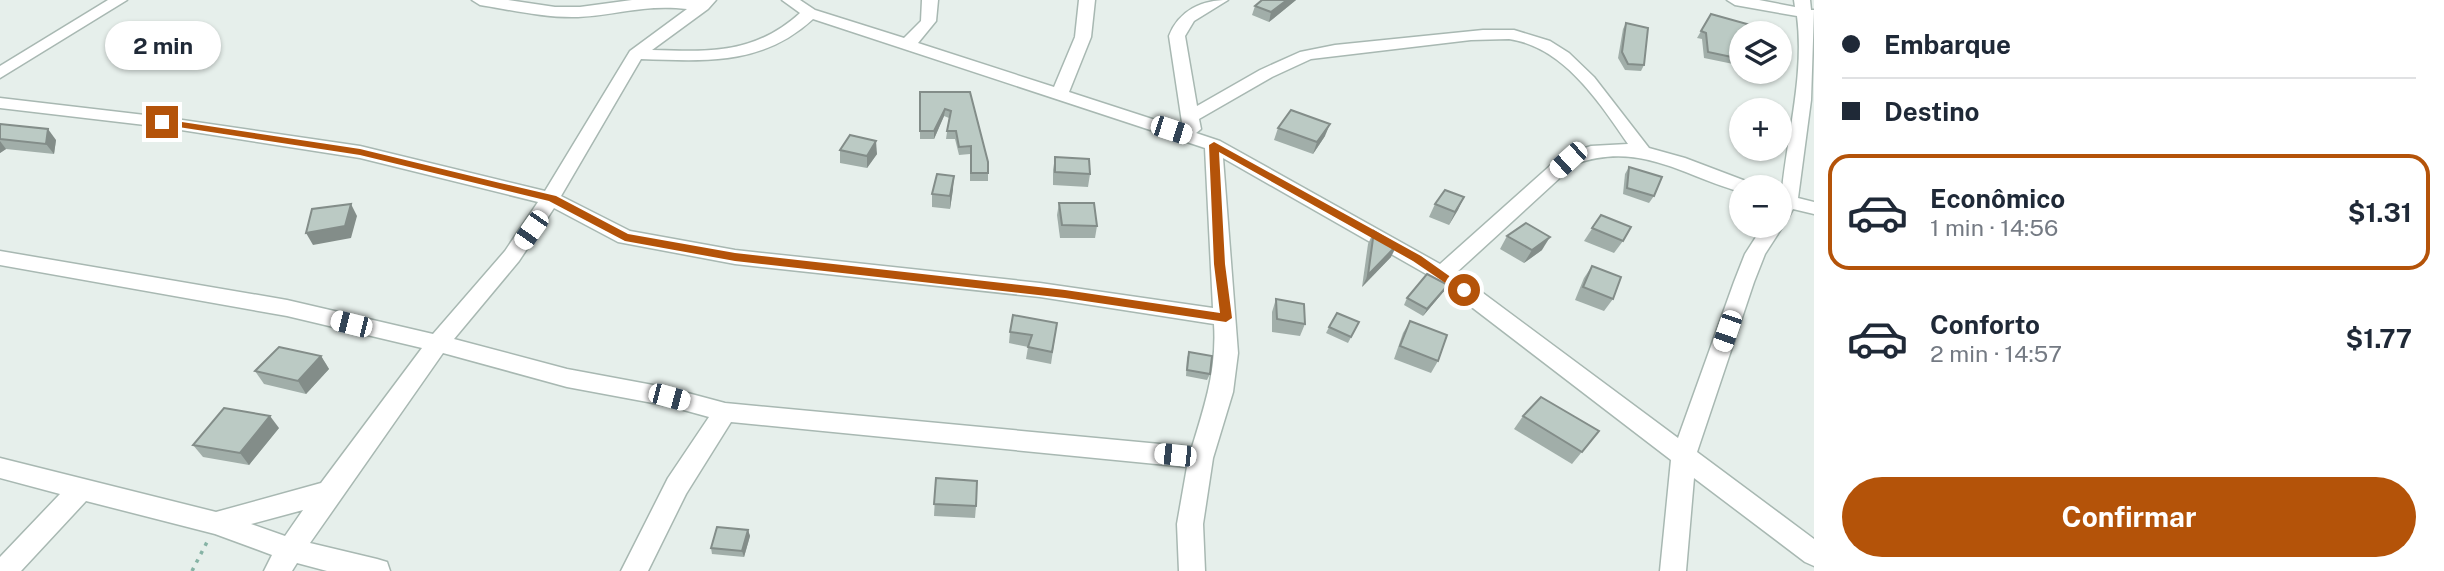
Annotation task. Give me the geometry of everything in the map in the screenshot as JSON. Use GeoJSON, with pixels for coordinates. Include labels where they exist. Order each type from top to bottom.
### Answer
{"type":"FeatureCollection","features":[{"type":"Feature","properties":{"kind":"street"},"geometry":{"type":"LineString","coordinates":[[0,73],[119,0]]}},
{"type":"Feature","properties":{"kind":"street"},"geometry":{"type":"LineString","coordinates":[[480,0],[555,12],[580,12],[657,1],[706,3]]}},
{"type":"Feature","properties":{"kind":"street"},"geometry":{"type":"LineString","coordinates":[[790,0],[810,13],[1059,94],[1199,133],[1442,274],[1814,554]]}},
{"type":"Feature","properties":{"kind":"street"},"geometry":{"type":"LineString","coordinates":[[907,44],[927,28],[931,15],[930,0]]}},
{"type":"Feature","properties":{"kind":"street"},"geometry":{"type":"LineString","coordinates":[[1059,94],[1084,40],[1088,18],[1087,0]]}},
{"type":"Feature","properties":{"kind":"street"},"geometry":{"type":"LineString","coordinates":[[1192,571],[1190,524],[1201,458],[1221,393],[1227,354],[1219,250],[1199,133],[1178,48],[1179,26],[1220,0]]}},
{"type":"Feature","properties":{"kind":"street"},"geometry":{"type":"LineString","coordinates":[[1735,0],[1807,10],[1804,86],[1788,175]]}},
{"type":"Feature","properties":{"kind":"street"},"geometry":{"type":"LineString","coordinates":[[284,561],[329,492],[438,343],[512,256],[552,199],[601,108],[636,54],[706,3]]}},
{"type":"Feature","properties":{"kind":"street"},"geometry":{"type":"LineString","coordinates":[[636,54],[709,56],[740,52],[768,44],[784,35],[810,13]]}},
{"type":"Feature","properties":{"kind":"street"},"geometry":{"type":"LineString","coordinates":[[1199,133],[1291,61],[1311,54],[1410,44],[1463,35],[1510,34],[1532,38],[1550,47],[1576,69],[1606,99],[1640,150]]}},
{"type":"Feature","properties":{"kind":"street"},"geometry":{"type":"LineString","coordinates":[[0,103],[162,122],[360,152],[552,199],[625,237],[735,257],[1065,294],[1226,318]]}},
{"type":"Feature","properties":{"kind":"street"},"geometry":{"type":"LineString","coordinates":[[1442,274],[1568,160],[1606,148],[1640,150],[1729,182]]}},
{"type":"Feature","properties":{"kind":"street"},"geometry":{"type":"LineString","coordinates":[[1792,206],[1814,208]]}},
{"type":"Feature","properties":{"kind":"street"},"geometry":{"type":"LineString","coordinates":[[1673,571],[1684,456],[1744,282],[1755,254],[1765,238]]}},
{"type":"Feature","properties":{"kind":"street"},"geometry":{"type":"LineString","coordinates":[[0,258],[287,308],[438,343],[567,378],[669,397],[725,412],[1201,458]]}},
{"type":"Feature","properties":{"kind":"street"},"geometry":{"type":"LineString","coordinates":[[634,571],[677,486],[725,412]]}},
{"type":"Feature","properties":{"kind":"street"},"geometry":{"type":"LineString","coordinates":[[0,468],[216,523],[284,561],[377,571]]}},
{"type":"Feature","properties":{"kind":"street"},"geometry":{"type":"LineString","coordinates":[[4,571],[81,489]]}},
{"type":"Feature","properties":{"kind":"street"},"geometry":{"type":"LineString","coordinates":[[216,523],[329,492]]}},
{"type":"Feature","properties":{"kind":"path"},"geometry":{"type":"LineString","coordinates":[[192,571],[216,523]]}},
{"type":"Feature","properties":{"kind":"building"},"geometry":{"type":"Polygon","coordinates":[[[1262,0],[1287,0],[1271,12],[1255,6],[1262,0]]]}},
{"type":"Feature","properties":{"kind":"building"},"geometry":{"type":"Polygon","coordinates":[[[1711,14],[1736,21],[1729,21],[1729,56],[1708,52],[1706,33],[1701,31],[1711,14]]]}},
{"type":"Feature","properties":{"kind":"building"},"geometry":{"type":"Polygon","coordinates":[[[1626,23],[1648,28],[1644,65],[1628,64],[1622,52],[1626,23]]]}},
{"type":"Feature","properties":{"kind":"building"},"geometry":{"type":"Polygon","coordinates":[[[920,92],[970,92],[988,162],[988,173],[971,173],[971,146],[959,147],[956,131],[947,131],[951,111],[945,109],[934,131],[920,131],[920,92]]]}},
{"type":"Feature","properties":{"kind":"building"},"geometry":{"type":"Polygon","coordinates":[[[1291,110],[1330,124],[1317,142],[1278,128],[1291,110]]]}},
{"type":"Feature","properties":{"kind":"building"},"geometry":{"type":"Polygon","coordinates":[[[0,124],[48,129],[46,144],[0,139],[0,124]]]}},
{"type":"Feature","properties":{"kind":"building"},"geometry":{"type":"Polygon","coordinates":[[[850,135],[876,141],[867,156],[840,150],[850,135]]]}},
{"type":"Feature","properties":{"kind":"building"},"geometry":{"type":"Polygon","coordinates":[[[1055,157],[1089,159],[1090,174],[1055,172],[1055,157]]]}},
{"type":"Feature","properties":{"kind":"building"},"geometry":{"type":"Polygon","coordinates":[[[1629,167],[1662,177],[1654,196],[1627,188],[1629,167]]]}},
{"type":"Feature","properties":{"kind":"building"},"geometry":{"type":"Polygon","coordinates":[[[937,174],[954,176],[950,196],[932,194],[937,174]]]}},
{"type":"Feature","properties":{"kind":"building"},"geometry":{"type":"Polygon","coordinates":[[[1445,190],[1464,197],[1455,212],[1435,204],[1445,190]]]}},
{"type":"Feature","properties":{"kind":"building"},"geometry":{"type":"Polygon","coordinates":[[[1059,203],[1094,203],[1097,226],[1062,225],[1059,203]]]}},
{"type":"Feature","properties":{"kind":"building"},"geometry":{"type":"Polygon","coordinates":[[[351,204],[345,226],[306,233],[312,209],[351,204]]]}},
{"type":"Feature","properties":{"kind":"building"},"geometry":{"type":"Polygon","coordinates":[[[1601,215],[1631,227],[1623,241],[1592,228],[1601,215]]]}},
{"type":"Feature","properties":{"kind":"building"},"geometry":{"type":"Polygon","coordinates":[[[1526,223],[1550,237],[1532,250],[1507,236],[1526,223]]]}},
{"type":"Feature","properties":{"kind":"building"},"geometry":{"type":"Polygon","coordinates":[[[1374,231],[1397,245],[1368,275],[1374,231]]]}},
{"type":"Feature","properties":{"kind":"building"},"geometry":{"type":"Polygon","coordinates":[[[1592,266],[1621,277],[1613,299],[1583,287],[1592,266]]]}},
{"type":"Feature","properties":{"kind":"building"},"geometry":{"type":"Polygon","coordinates":[[[1427,274],[1448,285],[1427,309],[1407,298],[1427,274]]]}},
{"type":"Feature","properties":{"kind":"building"},"geometry":{"type":"Polygon","coordinates":[[[1276,299],[1304,304],[1305,324],[1277,319],[1276,299]]]}},
{"type":"Feature","properties":{"kind":"building"},"geometry":{"type":"Polygon","coordinates":[[[1337,313],[1359,322],[1351,337],[1329,327],[1337,313]]]}},
{"type":"Feature","properties":{"kind":"building"},"geometry":{"type":"Polygon","coordinates":[[[1013,315],[1057,323],[1052,352],[1028,347],[1032,335],[1010,332],[1013,315]]]}},
{"type":"Feature","properties":{"kind":"building"},"geometry":{"type":"Polygon","coordinates":[[[1410,321],[1447,335],[1438,361],[1400,346],[1410,321]]]}},
{"type":"Feature","properties":{"kind":"building"},"geometry":{"type":"Polygon","coordinates":[[[279,347],[321,356],[298,381],[255,371],[279,347]]]}},
{"type":"Feature","properties":{"kind":"building"},"geometry":{"type":"Polygon","coordinates":[[[1189,352],[1212,356],[1210,374],[1187,370],[1189,352]]]}},
{"type":"Feature","properties":{"kind":"building"},"geometry":{"type":"Polygon","coordinates":[[[1541,397],[1599,431],[1582,452],[1523,416],[1541,397]]]}},
{"type":"Feature","properties":{"kind":"building"},"geometry":{"type":"Polygon","coordinates":[[[224,408],[270,416],[240,453],[193,445],[224,408]]]}},
{"type":"Feature","properties":{"kind":"building"},"geometry":{"type":"Polygon","coordinates":[[[936,478],[977,481],[976,506],[934,504],[936,478]]]}},
{"type":"Feature","properties":{"kind":"building"},"geometry":{"type":"Polygon","coordinates":[[[717,527],[748,530],[742,551],[711,548],[717,527]]]}},
{"type":"Feature","properties":{"kind":"route"},"geometry":{"type":"LineString","coordinates":[[162,122],[360,152],[500,186],[552,199],[603,228],[625,237],[735,257],[1065,294],[1226,318],[1214,180],[1214,145],[1417,258],[1464,290]]}}]}
